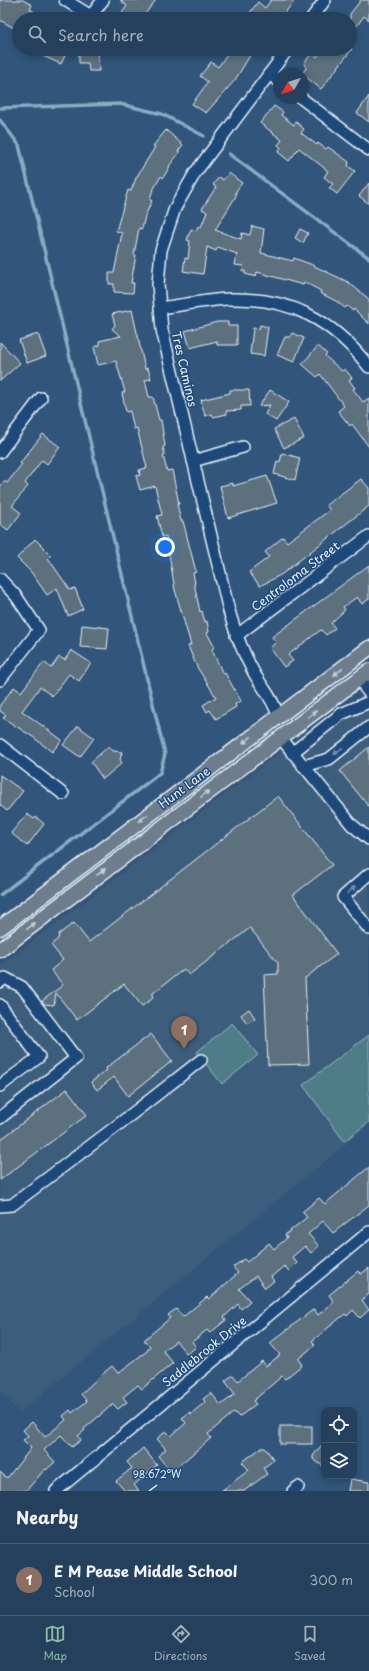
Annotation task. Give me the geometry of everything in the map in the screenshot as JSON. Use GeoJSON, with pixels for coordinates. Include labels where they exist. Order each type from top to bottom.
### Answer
{"type":"FeatureCollection","features":[{"type":"Feature","properties":{"kind":"main road","name":"Hunt Lane"},"geometry":{"type":"LineString","coordinates":[[0,928],[369,648]]}},
{"type":"Feature","properties":{"kind":"main road"},"geometry":{"type":"LineString","coordinates":[[366,673],[364,665],[369,655]]}},
{"type":"Feature","properties":{"kind":"main road","name":"Hunt Lane"},"geometry":{"type":"LineString","coordinates":[[0,950],[366,673]]}},
{"type":"Feature","properties":{"kind":"main road"},"geometry":{"type":"LineString","coordinates":[[278,716],[281,738]]}},
{"type":"Feature","properties":{"kind":"main road"},"geometry":{"type":"LineString","coordinates":[[60,882],[70,896]]}},
{"type":"Feature","properties":{"kind":"street"},"geometry":{"type":"LineString","coordinates":[[65,0],[84,12]]}},
{"type":"Feature","properties":{"kind":"street"},"geometry":{"type":"LineString","coordinates":[[94,12],[103,0]]}},
{"type":"Feature","properties":{"kind":"street"},"geometry":{"type":"LineString","coordinates":[[317,12],[326,0]]}},
{"type":"Feature","properties":{"kind":"street","name":"Tres Caminos"},"geometry":{"type":"LineString","coordinates":[[278,716],[275,706],[254,672],[236,636],[229,611],[162,330],[158,284],[161,250],[175,208],[195,173],[283,56]]}},
{"type":"Feature","properties":{"kind":"street"},"geometry":{"type":"LineString","coordinates":[[269,74],[273,77]]}},
{"type":"Feature","properties":{"kind":"street"},"geometry":{"type":"LineString","coordinates":[[309,104],[369,150]]}},
{"type":"Feature","properties":{"kind":"street"},"geometry":{"type":"LineString","coordinates":[[160,308],[228,299],[249,299],[279,303],[303,311],[335,331],[354,347],[369,367]]}},
{"type":"Feature","properties":{"kind":"street"},"geometry":{"type":"LineString","coordinates":[[0,452],[41,398]]}},
{"type":"Feature","properties":{"kind":"street"},"geometry":{"type":"LineString","coordinates":[[193,461],[243,447]]}},
{"type":"Feature","properties":{"kind":"street","name":"Centroloma Street"},"geometry":{"type":"LineString","coordinates":[[236,636],[369,536]]}},
{"type":"Feature","properties":{"kind":"street"},"geometry":{"type":"LineString","coordinates":[[0,579],[16,596],[39,630],[0,680]]}},
{"type":"Feature","properties":{"kind":"street"},"geometry":{"type":"LineString","coordinates":[[366,673],[366,689],[369,693]]}},
{"type":"Feature","properties":{"kind":"street"},"geometry":{"type":"LineString","coordinates":[[292,753],[341,714],[369,702]]}},
{"type":"Feature","properties":{"kind":"street"},"geometry":{"type":"LineString","coordinates":[[303,766],[329,759],[369,727]]}},
{"type":"Feature","properties":{"kind":"street"},"geometry":{"type":"LineString","coordinates":[[281,738],[352,825],[369,839]]}},
{"type":"Feature","properties":{"kind":"street"},"geometry":{"type":"LineString","coordinates":[[0,745],[63,794]]}},
{"type":"Feature","properties":{"kind":"street"},"geometry":{"type":"LineString","coordinates":[[369,874],[343,896],[369,929]]}},
{"type":"Feature","properties":{"kind":"street"},"geometry":{"type":"LineString","coordinates":[[0,982],[5,978],[22,987],[76,1058],[0,1118]]}},
{"type":"Feature","properties":{"kind":"street"},"geometry":{"type":"LineString","coordinates":[[0,1005],[39,1056],[0,1086]]}},
{"type":"Feature","properties":{"kind":"street"},"geometry":{"type":"LineString","coordinates":[[0,1206],[12,1205],[201,1060]]}},
{"type":"Feature","properties":{"kind":"street","name":"Saddlebrook Drive"},"geometry":{"type":"LineString","coordinates":[[56,1491],[369,1232]]}},
{"type":"Feature","properties":{"kind":"shaded area"},"geometry":{"type":"Polygon","coordinates":[[[369,690],[369,1125],[19,1413],[0,1389],[0,966],[270,760],[369,690]]]}},
{"type":"Feature","properties":{"kind":"green space"},"geometry":{"type":"Polygon","coordinates":[[[232,1023],[258,1055],[222,1084],[197,1052],[232,1023]]]}},
{"type":"Feature","properties":{"kind":"green space"},"geometry":{"type":"Polygon","coordinates":[[[369,1035],[369,1122],[344,1141],[303,1085],[369,1035]]]}},
{"type":"Feature","properties":{"kind":"building"},"geometry":{"type":"Polygon","coordinates":[[[0,0],[23,0],[32,5],[30,9],[35,12],[12,12],[12,27],[0,20],[0,0]]]}},
{"type":"Feature","properties":{"kind":"building"},"geometry":{"type":"Polygon","coordinates":[[[120,0],[156,0],[147,12],[122,12],[127,6],[120,0]]]}},
{"type":"Feature","properties":{"kind":"building"},"geometry":{"type":"Polygon","coordinates":[[[271,0],[295,0],[286,12],[250,12],[258,2],[265,8],[271,0]]]}},
{"type":"Feature","properties":{"kind":"building"},"geometry":{"type":"Polygon","coordinates":[[[361,0],[369,0],[369,20],[364,16],[357,26],[357,12],[352,12],[361,0]]]}},
{"type":"Feature","properties":{"kind":"building"},"geometry":{"type":"Polygon","coordinates":[[[43,56],[65,56],[61,64],[43,56]]]}},
{"type":"Feature","properties":{"kind":"building"},"geometry":{"type":"Polygon","coordinates":[[[79,56],[98,56],[99,71],[89,71],[88,63],[79,63],[79,56]]]}},
{"type":"Feature","properties":{"kind":"building"},"geometry":{"type":"Polygon","coordinates":[[[226,56],[250,56],[235,80],[206,113],[192,104],[208,82],[200,76],[211,62],[218,67],[226,56]]]}},
{"type":"Feature","properties":{"kind":"building"},"geometry":{"type":"Polygon","coordinates":[[[310,56],[347,56],[321,89],[309,80],[309,68],[306,68],[304,63],[310,56]]]}},
{"type":"Feature","properties":{"kind":"building"},"geometry":{"type":"Polygon","coordinates":[[[369,96],[369,122],[357,113],[369,96]]]}},
{"type":"Feature","properties":{"kind":"building"},"geometry":{"type":"Polygon","coordinates":[[[274,106],[283,112],[281,115],[294,125],[296,122],[304,129],[301,133],[317,145],[318,143],[326,149],[328,147],[349,162],[348,166],[355,171],[337,194],[329,188],[333,184],[324,177],[328,171],[299,148],[289,161],[278,152],[281,148],[278,145],[282,140],[260,123],[274,106]]]}},
{"type":"Feature","properties":{"kind":"building"},"geometry":{"type":"Polygon","coordinates":[[[166,130],[183,145],[163,178],[161,176],[152,192],[150,200],[152,201],[145,216],[142,229],[139,228],[131,283],[134,283],[133,293],[114,292],[114,284],[109,284],[109,273],[114,273],[122,233],[116,231],[128,190],[131,191],[136,178],[155,147],[153,146],[166,130]]]}},
{"type":"Feature","properties":{"kind":"building"},"geometry":{"type":"Polygon","coordinates":[[[229,173],[242,183],[236,191],[236,196],[215,230],[241,239],[242,233],[250,235],[252,226],[264,229],[261,253],[293,261],[294,258],[348,282],[369,299],[369,324],[354,309],[353,311],[347,306],[345,308],[336,301],[320,293],[321,291],[304,282],[303,285],[257,272],[256,277],[245,274],[245,271],[242,271],[243,266],[235,265],[237,254],[218,247],[216,251],[207,247],[203,274],[183,271],[185,258],[188,259],[190,241],[187,240],[191,229],[196,231],[198,226],[201,227],[207,212],[202,209],[216,187],[213,185],[219,177],[223,180],[229,173]]]}},
{"type":"Feature","properties":{"kind":"building"},"geometry":{"type":"Polygon","coordinates":[[[369,183],[369,204],[359,196],[369,183]]]}},
{"type":"Feature","properties":{"kind":"building"},"geometry":{"type":"Polygon","coordinates":[[[300,229],[308,233],[303,243],[295,238],[300,229]]]}},
{"type":"Feature","properties":{"kind":"building"},"geometry":{"type":"Polygon","coordinates":[[[132,310],[145,369],[148,368],[151,379],[145,380],[149,397],[153,397],[159,420],[161,420],[165,446],[163,447],[165,455],[163,455],[167,471],[172,470],[181,521],[183,521],[196,572],[193,573],[194,583],[200,612],[202,611],[205,622],[207,621],[209,632],[207,633],[214,646],[212,650],[223,674],[225,673],[241,701],[235,704],[236,707],[216,719],[210,710],[207,712],[203,705],[216,697],[197,667],[188,646],[191,645],[175,590],[166,536],[162,537],[157,516],[162,515],[155,486],[140,490],[136,476],[140,475],[139,470],[147,468],[137,428],[134,429],[130,411],[126,412],[122,393],[125,392],[116,361],[98,365],[94,347],[100,345],[99,341],[121,336],[112,329],[115,325],[112,314],[132,310]]]}},
{"type":"Feature","properties":{"kind":"building"},"geometry":{"type":"Polygon","coordinates":[[[217,322],[228,322],[228,326],[237,326],[237,345],[217,345],[217,341],[190,348],[185,331],[217,322]]]}},
{"type":"Feature","properties":{"kind":"building"},"geometry":{"type":"Polygon","coordinates":[[[260,325],[268,327],[264,356],[250,354],[253,328],[259,329],[260,325]]]}},
{"type":"Feature","properties":{"kind":"building"},"geometry":{"type":"Polygon","coordinates":[[[292,333],[304,338],[294,362],[277,355],[285,337],[290,337],[292,333]]]}},
{"type":"Feature","properties":{"kind":"building"},"geometry":{"type":"Polygon","coordinates":[[[38,334],[46,356],[27,363],[19,340],[38,334]]]}},
{"type":"Feature","properties":{"kind":"building"},"geometry":{"type":"Polygon","coordinates":[[[0,342],[20,363],[0,381],[0,342]]]}},
{"type":"Feature","properties":{"kind":"building"},"geometry":{"type":"Polygon","coordinates":[[[318,346],[327,354],[325,356],[342,371],[345,369],[352,378],[349,380],[355,388],[353,389],[363,402],[369,398],[369,447],[352,424],[350,426],[338,411],[344,406],[320,374],[317,377],[302,364],[318,346]]]}},
{"type":"Feature","properties":{"kind":"building"},"geometry":{"type":"Polygon","coordinates":[[[230,390],[249,390],[250,406],[241,406],[241,410],[226,411],[227,414],[213,417],[212,414],[205,416],[201,400],[230,393],[230,390]]]}},
{"type":"Feature","properties":{"kind":"building"},"geometry":{"type":"Polygon","coordinates":[[[270,390],[289,402],[276,421],[265,414],[270,405],[259,406],[270,390]]]}},
{"type":"Feature","properties":{"kind":"building"},"geometry":{"type":"Polygon","coordinates":[[[294,419],[304,438],[284,448],[274,429],[294,419]]]}},
{"type":"Feature","properties":{"kind":"building"},"geometry":{"type":"Polygon","coordinates":[[[43,434],[60,447],[47,464],[42,460],[25,483],[28,486],[12,506],[21,513],[8,530],[0,524],[0,487],[4,481],[7,483],[22,464],[20,463],[43,434]]]}},
{"type":"Feature","properties":{"kind":"building"},"geometry":{"type":"Polygon","coordinates":[[[282,453],[300,458],[295,480],[274,474],[277,461],[280,462],[282,453]]]}},
{"type":"Feature","properties":{"kind":"building"},"geometry":{"type":"Polygon","coordinates":[[[267,476],[277,503],[228,518],[220,486],[233,483],[233,486],[267,476]]]}},
{"type":"Feature","properties":{"kind":"building"},"geometry":{"type":"Polygon","coordinates":[[[361,479],[369,488],[369,506],[282,574],[260,586],[249,572],[269,557],[265,552],[283,537],[287,542],[330,510],[326,505],[361,479]]]}},
{"type":"Feature","properties":{"kind":"building"},"geometry":{"type":"Polygon","coordinates":[[[35,539],[51,555],[48,558],[70,590],[75,588],[83,609],[68,616],[57,588],[47,595],[31,572],[17,558],[35,539]]]}},
{"type":"Feature","properties":{"kind":"building"},"geometry":{"type":"Polygon","coordinates":[[[369,565],[369,599],[362,604],[357,597],[343,607],[345,610],[331,623],[335,628],[326,635],[321,630],[318,632],[288,655],[293,661],[284,667],[270,648],[276,642],[272,637],[369,565]]]}},
{"type":"Feature","properties":{"kind":"building"},"geometry":{"type":"Polygon","coordinates":[[[82,625],[109,628],[107,649],[80,647],[82,625]]]}},
{"type":"Feature","properties":{"kind":"building"},"geometry":{"type":"Polygon","coordinates":[[[71,650],[91,663],[79,681],[69,674],[52,696],[40,687],[22,711],[62,740],[52,752],[33,737],[3,718],[6,715],[0,711],[0,705],[14,687],[21,692],[44,662],[51,668],[59,657],[65,660],[71,650]]]}},
{"type":"Feature","properties":{"kind":"building"},"geometry":{"type":"Polygon","coordinates":[[[78,726],[94,738],[80,757],[63,745],[78,726]]]}},
{"type":"Feature","properties":{"kind":"building"},"geometry":{"type":"Polygon","coordinates":[[[109,746],[113,751],[122,752],[120,760],[122,763],[103,779],[91,762],[109,746]]]}},
{"type":"Feature","properties":{"kind":"building"},"geometry":{"type":"Polygon","coordinates":[[[369,747],[369,807],[340,771],[369,747]]]}},
{"type":"Feature","properties":{"kind":"building"},"geometry":{"type":"Polygon","coordinates":[[[0,775],[23,791],[7,811],[0,805],[0,775]]]}},
{"type":"Feature","properties":{"kind":"building"},"geometry":{"type":"Polygon","coordinates":[[[278,796],[332,865],[293,895],[337,954],[305,978],[309,1064],[268,1065],[264,975],[278,974],[278,963],[250,928],[189,975],[184,969],[153,993],[152,999],[142,1006],[124,984],[77,1020],[56,993],[54,1005],[44,1004],[42,1001],[63,985],[51,970],[63,960],[51,945],[58,939],[59,934],[74,923],[89,942],[278,796]]]}},
{"type":"Feature","properties":{"kind":"building"},"geometry":{"type":"Polygon","coordinates":[[[27,814],[34,819],[36,817],[44,824],[27,846],[11,833],[27,814]]]}},
{"type":"Feature","properties":{"kind":"building"},"geometry":{"type":"Polygon","coordinates":[[[249,1009],[255,1018],[247,1023],[241,1015],[249,1009]]]}},
{"type":"Feature","properties":{"kind":"building"},"geometry":{"type":"Polygon","coordinates":[[[151,1034],[172,1061],[128,1096],[114,1077],[97,1090],[91,1082],[107,1070],[106,1068],[151,1034]]]}},
{"type":"Feature","properties":{"kind":"building"},"geometry":{"type":"Polygon","coordinates":[[[67,1089],[87,1115],[0,1180],[0,1140],[67,1089]]]}},
{"type":"Feature","properties":{"kind":"building"},"geometry":{"type":"Polygon","coordinates":[[[369,1167],[369,1205],[333,1233],[323,1221],[308,1234],[319,1246],[311,1253],[305,1246],[292,1257],[297,1263],[289,1271],[284,1266],[271,1277],[274,1281],[265,1288],[256,1276],[239,1289],[250,1301],[241,1309],[238,1304],[224,1317],[226,1320],[210,1333],[207,1330],[192,1342],[196,1347],[187,1354],[176,1341],[163,1351],[173,1363],[142,1389],[138,1385],[123,1397],[127,1402],[118,1409],[113,1404],[84,1429],[85,1430],[78,1436],[81,1440],[72,1447],[61,1435],[44,1450],[55,1462],[46,1470],[45,1469],[26,1491],[0,1491],[0,1472],[7,1478],[31,1448],[23,1440],[28,1436],[23,1430],[32,1422],[45,1437],[66,1420],[63,1416],[70,1410],[72,1413],[87,1401],[81,1394],[101,1375],[112,1366],[118,1373],[147,1351],[150,1346],[144,1340],[170,1318],[168,1315],[176,1309],[183,1317],[207,1297],[209,1299],[238,1273],[233,1267],[244,1259],[247,1262],[269,1243],[274,1249],[287,1238],[285,1235],[307,1217],[302,1212],[319,1198],[325,1204],[369,1167]]]}},
{"type":"Feature","properties":{"kind":"building"},"geometry":{"type":"Polygon","coordinates":[[[369,1268],[369,1294],[362,1300],[369,1310],[360,1318],[353,1310],[347,1316],[345,1314],[312,1341],[315,1345],[298,1359],[302,1365],[285,1379],[282,1376],[253,1401],[256,1404],[239,1417],[234,1412],[208,1434],[211,1438],[171,1472],[158,1456],[166,1449],[157,1439],[166,1431],[171,1436],[186,1423],[182,1418],[190,1412],[191,1414],[205,1402],[203,1399],[211,1393],[221,1405],[235,1394],[225,1381],[233,1375],[238,1381],[262,1361],[266,1366],[280,1355],[270,1343],[314,1309],[318,1315],[334,1302],[329,1295],[358,1271],[361,1274],[369,1268]]]}},
{"type":"Feature","properties":{"kind":"building"},"geometry":{"type":"Polygon","coordinates":[[[280,1426],[312,1426],[312,1444],[280,1444],[280,1426]]]}},
{"type":"Feature","properties":{"kind":"building"},"geometry":{"type":"Polygon","coordinates":[[[321,1446],[321,1465],[313,1459],[313,1456],[321,1446]]]}},
{"type":"Feature","properties":{"kind":"building"},"geometry":{"type":"Polygon","coordinates":[[[143,1448],[157,1465],[134,1485],[139,1491],[125,1491],[116,1481],[132,1468],[127,1462],[143,1448]]]}},
{"type":"Feature","properties":{"kind":"building"},"geometry":{"type":"Polygon","coordinates":[[[261,1448],[265,1448],[274,1460],[263,1468],[267,1474],[244,1491],[221,1491],[249,1470],[242,1462],[261,1448]]]}},
{"type":"Feature","properties":{"kind":"building"},"geometry":{"type":"Polygon","coordinates":[[[350,1479],[369,1482],[369,1491],[348,1491],[350,1479]]]}},
{"type":"Feature","properties":{"kind":"waterway"},"geometry":{"type":"LineString","coordinates":[[0,108],[120,104],[162,114],[204,136]]}},
{"type":"Feature","properties":{"kind":"waterway"},"geometry":{"type":"LineString","coordinates":[[0,120],[19,145],[165,754],[160,773],[0,895]]}},
{"type":"Feature","properties":{"kind":"waterway"},"geometry":{"type":"LineString","coordinates":[[229,154],[369,258]]}},
{"type":"Feature","properties":{"kind":"place","name":"E M Pease Middle School"},"geometry":{"type":"Point","coordinates":[184,1049]}}]}
